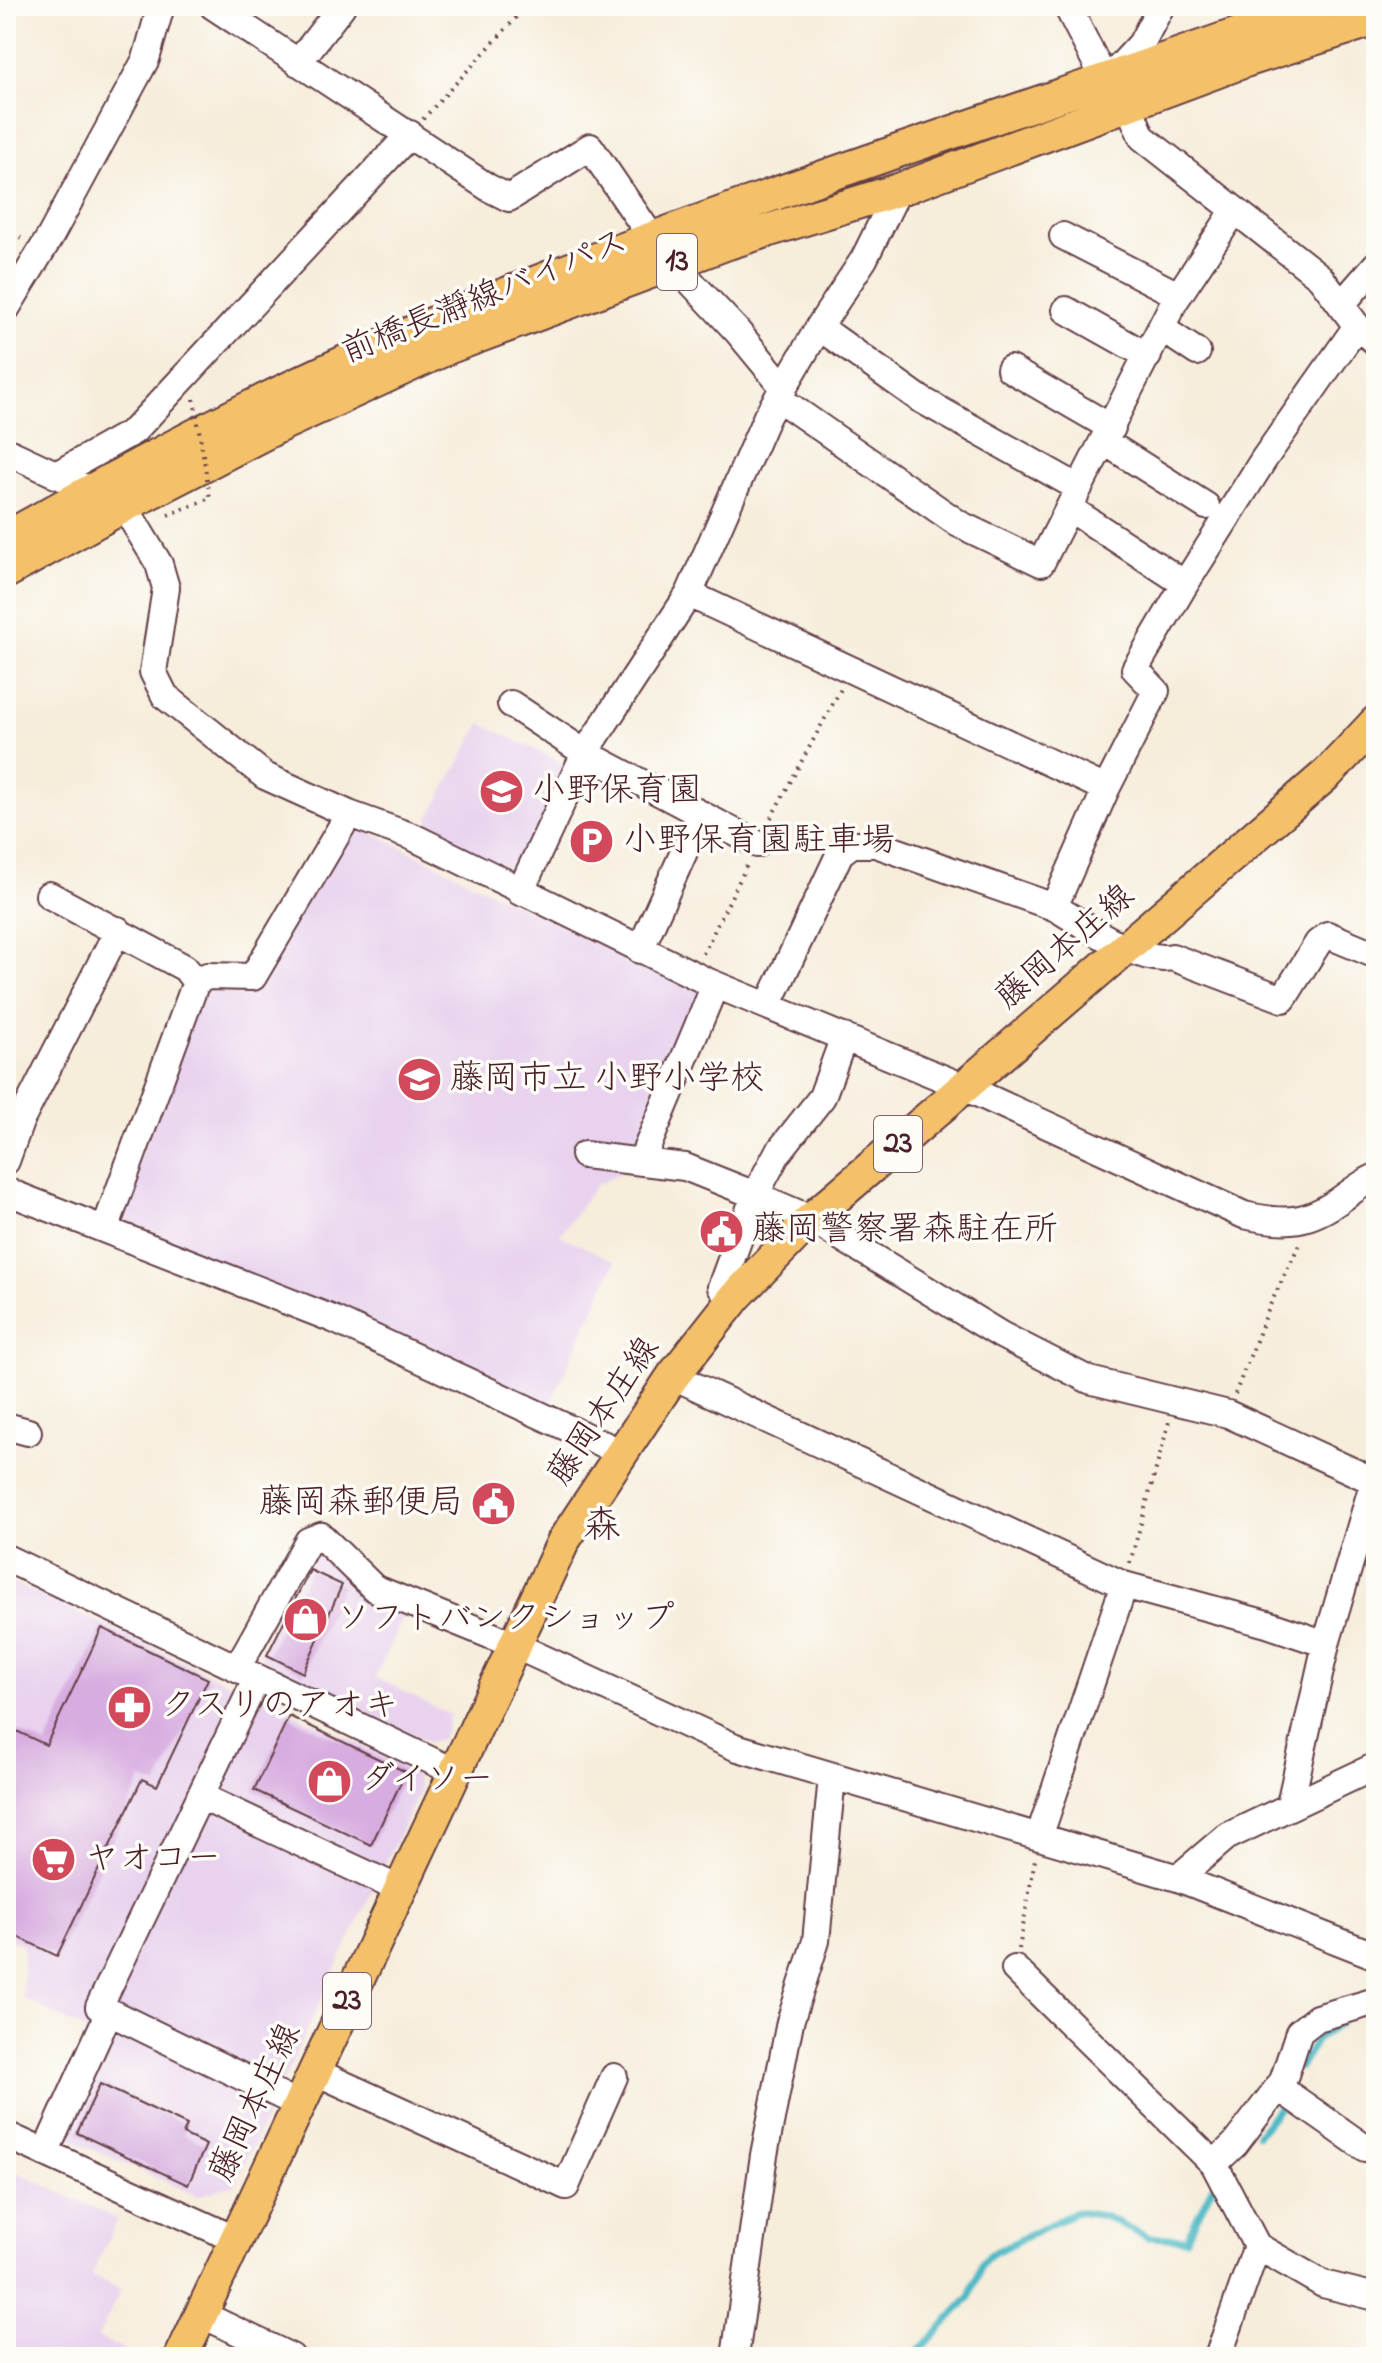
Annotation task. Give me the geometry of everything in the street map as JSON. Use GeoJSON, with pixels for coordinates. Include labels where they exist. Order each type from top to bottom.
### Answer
{"type":"FeatureCollection","features":[{"type":"Feature","properties":{"kind":"main road","name":"前橋長瀞線バイパス"},"geometry":{"type":"LineString","coordinates":[[6,572],[124,506],[281,425],[450,347],[673,263],[898,190],[1318,6]]}},
{"type":"Feature","properties":{"kind":"main road","name":"前橋長瀞線バイパス"},"geometry":{"type":"LineString","coordinates":[[6,538],[268,398],[423,328],[652,238],[1117,93],[1376,19]]}},
{"type":"Feature","properties":{"kind":"main road","name":"藤岡本庄線"},"geometry":{"type":"LineString","coordinates":[[181,2357],[512,1644],[564,1540],[673,1376],[732,1302],[811,1219],[1328,773],[1376,722]]}},
{"type":"Feature","properties":{"kind":"street"},"geometry":{"type":"LineString","coordinates":[[6,309],[51,235],[146,59],[161,6]]}},
{"type":"Feature","properties":{"kind":"street"},"geometry":{"type":"LineString","coordinates":[[213,6],[489,188],[509,198],[590,147],[652,238]]}},
{"type":"Feature","properties":{"kind":"street"},"geometry":{"type":"LineString","coordinates":[[298,63],[342,6]]}},
{"type":"Feature","properties":{"kind":"street"},"geometry":{"type":"LineString","coordinates":[[1067,6],[1142,137],[1320,277],[1358,324]]}},
{"type":"Feature","properties":{"kind":"street"},"geometry":{"type":"LineString","coordinates":[[1117,93],[1161,6]]}},
{"type":"Feature","properties":{"kind":"street"},"geometry":{"type":"LineString","coordinates":[[56,475],[134,431],[410,134]]}},
{"type":"Feature","properties":{"kind":"street"},"geometry":{"type":"LineString","coordinates":[[520,892],[585,753],[689,594],[781,393],[819,327],[864,259],[898,190]]}},
{"type":"Feature","properties":{"kind":"street"},"geometry":{"type":"LineString","coordinates":[[673,263],[781,393],[959,524],[1041,563],[1178,295],[1235,210]]}},
{"type":"Feature","properties":{"kind":"street"},"geometry":{"type":"LineString","coordinates":[[1063,236],[1178,295]]}},
{"type":"Feature","properties":{"kind":"street"},"geometry":{"type":"LineString","coordinates":[[1054,907],[1106,789],[1156,691],[1135,669],[1264,459],[1358,324],[1376,265]]}},
{"type":"Feature","properties":{"kind":"street"},"geometry":{"type":"LineString","coordinates":[[1066,310],[1148,356]]}},
{"type":"Feature","properties":{"kind":"street"},"geometry":{"type":"LineString","coordinates":[[819,327],[920,399],[1074,498],[1185,584]]}},
{"type":"Feature","properties":{"kind":"street"},"geometry":{"type":"LineString","coordinates":[[1161,328],[1197,352]]}},
{"type":"Feature","properties":{"kind":"street"},"geometry":{"type":"LineString","coordinates":[[1010,369],[1109,435],[1206,506]]}},
{"type":"Feature","properties":{"kind":"street"},"geometry":{"type":"LineString","coordinates":[[6,451],[124,506],[159,564],[166,588],[153,672],[165,696],[265,776],[349,814],[413,837],[704,980],[964,1087],[1244,1215],[1276,1222],[1304,1219],[1324,1212],[1376,1177]]}},
{"type":"Feature","properties":{"kind":"street"},"geometry":{"type":"LineString","coordinates":[[689,594],[1106,789]]}},
{"type":"Feature","properties":{"kind":"street"},"geometry":{"type":"LineString","coordinates":[[511,704],[585,753],[757,844]]}},
{"type":"Feature","properties":{"kind":"street"},"geometry":{"type":"LineString","coordinates":[[105,1229],[125,1166],[196,982],[207,976],[253,977],[349,814]]}},
{"type":"Feature","properties":{"kind":"street"},"geometry":{"type":"LineString","coordinates":[[640,950],[701,814]]}},
{"type":"Feature","properties":{"kind":"street"},"geometry":{"type":"LineString","coordinates":[[768,1006],[840,853],[852,844],[876,844],[1054,907],[1126,947],[1158,960],[1172,957],[1283,999],[1318,943],[1328,935],[1376,955]]}},
{"type":"Feature","properties":{"kind":"street"},"geometry":{"type":"LineString","coordinates":[[49,895],[185,968],[196,982]]}},
{"type":"Feature","properties":{"kind":"street"},"geometry":{"type":"LineString","coordinates":[[6,1161],[20,1122],[118,930]]}},
{"type":"Feature","properties":{"kind":"street"},"geometry":{"type":"LineString","coordinates":[[641,1162],[704,980]]}},
{"type":"Feature","properties":{"kind":"street"},"geometry":{"type":"LineString","coordinates":[[732,1302],[721,1287],[755,1195],[777,1154],[822,1097],[844,1037]]}},
{"type":"Feature","properties":{"kind":"street"},"geometry":{"type":"LineString","coordinates":[[584,1155],[685,1167],[755,1195],[811,1219],[1001,1335],[1089,1380],[1228,1414],[1375,1481],[1326,1644],[1290,1804]]}},
{"type":"Feature","properties":{"kind":"street"},"geometry":{"type":"LineString","coordinates":[[6,1191],[333,1319],[622,1453]]}},
{"type":"Feature","properties":{"kind":"street"},"geometry":{"type":"LineString","coordinates":[[673,1376],[1124,1585],[1267,1624],[1326,1644]]}},
{"type":"Feature","properties":{"kind":"street"},"geometry":{"type":"LineString","coordinates":[[298,2104],[99,2007],[200,1796],[247,1673],[308,1541],[321,1536],[374,1588],[512,1644],[735,1747],[1178,1878],[1376,1956]]}},
{"type":"Feature","properties":{"kind":"street"},"geometry":{"type":"LineString","coordinates":[[6,1558],[453,1771]]}},
{"type":"Feature","properties":{"kind":"street"},"geometry":{"type":"LineString","coordinates":[[1039,1837],[1124,1585]]}},
{"type":"Feature","properties":{"kind":"street"},"geometry":{"type":"LineString","coordinates":[[1178,1878],[1226,1837],[1290,1804],[1376,1766]]}},
{"type":"Feature","properties":{"kind":"street"},"geometry":{"type":"LineString","coordinates":[[735,2357],[764,2155],[787,2037],[816,1941],[832,1777]]}},
{"type":"Feature","properties":{"kind":"street"},"geometry":{"type":"LineString","coordinates":[[200,1796],[399,1889]]}},
{"type":"Feature","properties":{"kind":"street"},"geometry":{"type":"LineString","coordinates":[[1015,1969],[1214,2164],[1257,2246],[1323,2284],[1376,2297]]}},
{"type":"Feature","properties":{"kind":"street"},"geometry":{"type":"LineString","coordinates":[[1214,2164],[1235,2144],[1278,2087],[1299,2032],[1317,2018],[1376,2001]]}},
{"type":"Feature","properties":{"kind":"street"},"geometry":{"type":"LineString","coordinates":[[45,2153],[109,2012]]}},
{"type":"Feature","properties":{"kind":"street"},"geometry":{"type":"LineString","coordinates":[[314,2071],[566,2186],[614,2077]]}},
{"type":"Feature","properties":{"kind":"street"},"geometry":{"type":"LineString","coordinates":[[1278,2087],[1365,2148],[1376,2149]]}},
{"type":"Feature","properties":{"kind":"street"},"geometry":{"type":"LineString","coordinates":[[6,2135],[235,2239]]}},
{"type":"Feature","properties":{"kind":"street"},"geometry":{"type":"LineString","coordinates":[[1227,2354],[1257,2246]]}},
{"type":"Feature","properties":{"kind":"street"},"geometry":{"type":"LineString","coordinates":[[201,2314],[291,2357]]}},
{"type":"Feature","properties":{"kind":"path"},"geometry":{"type":"LineString","coordinates":[[410,134],[527,6]]}},
{"type":"Feature","properties":{"kind":"path"},"geometry":{"type":"LineString","coordinates":[[174,514],[210,498],[194,399]]}},
{"type":"Feature","properties":{"kind":"path"},"geometry":{"type":"LineString","coordinates":[[704,980],[757,844],[852,669]]}},
{"type":"Feature","properties":{"kind":"path"},"geometry":{"type":"LineString","coordinates":[[1228,1414],[1271,1303],[1301,1246],[1304,1219]]}},
{"type":"Feature","properties":{"kind":"path"},"geometry":{"type":"LineString","coordinates":[[1124,1585],[1175,1400]]}},
{"type":"Feature","properties":{"kind":"path"},"geometry":{"type":"LineString","coordinates":[[1015,1969],[1039,1837]]}},
{"type":"Feature","properties":{"kind":"shaded area","name":"小野保育園"},"geometry":{"type":"Polygon","coordinates":[[[481,723],[571,767],[520,878],[428,834],[429,818],[481,723]]]}},
{"type":"Feature","properties":{"kind":"shaded area","name":"藤岡市立 小野小学校"},"geometry":{"type":"Polygon","coordinates":[[[364,828],[523,908],[707,992],[634,1167],[596,1185],[560,1235],[615,1262],[546,1413],[121,1227],[132,1177],[204,983],[257,989],[344,836],[364,828]]]}},
{"type":"Feature","properties":{"kind":"shaded area"},"geometry":{"type":"Polygon","coordinates":[[[313,1550],[324,1550],[407,1610],[375,1677],[450,1715],[442,1739],[428,1742],[262,1661],[260,1652],[313,1550]]]}},
{"type":"Feature","properties":{"kind":"shaded area"},"geometry":{"type":"Polygon","coordinates":[[[6,1579],[413,1769],[420,1790],[234,2185],[197,2196],[46,2128],[87,2032],[23,1998],[23,1945],[6,1939],[6,1579]]]}},
{"type":"Feature","properties":{"kind":"shaded area"},"geometry":{"type":"Polygon","coordinates":[[[6,2167],[118,2219],[91,2276],[121,2289],[98,2337],[137,2357],[6,2357],[6,2167]]]}},
{"type":"Feature","properties":{"kind":"building","name":"ソフトバンクショップ"},"geometry":{"type":"Polygon","coordinates":[[[310,1570],[342,1585],[303,1673],[267,1655],[310,1570]]]}},
{"type":"Feature","properties":{"kind":"building"},"geometry":{"type":"Polygon","coordinates":[[[102,1628],[208,1679],[157,1786],[142,1779],[57,1956],[6,1931],[6,1726],[46,1745],[102,1628]]]}},
{"type":"Feature","properties":{"kind":"building","name":"ダイソー"},"geometry":{"type":"Polygon","coordinates":[[[289,1716],[406,1772],[371,1845],[254,1790],[289,1716]]]}},
{"type":"Feature","properties":{"kind":"building"},"geometry":{"type":"Polygon","coordinates":[[[100,2084],[187,2125],[183,2134],[206,2145],[188,2185],[77,2133],[100,2084]]]}},
{"type":"Feature","properties":{"kind":"waterway"},"geometry":{"type":"LineString","coordinates":[[1300,2067],[1316,2039],[1339,2024]]}},
{"type":"Feature","properties":{"kind":"waterway"},"geometry":{"type":"LineString","coordinates":[[1258,2134],[1285,2100]]}},
{"type":"Feature","properties":{"kind":"waterway"},"geometry":{"type":"LineString","coordinates":[[913,2357],[970,2297],[982,2264],[989,2255],[1076,2212],[1104,2216],[1148,2237],[1186,2239],[1215,2182]]}},
{"type":"Feature","properties":{"kind":"place","name":"小野保育園"},"geometry":{"type":"Point","coordinates":[501,792]}},
{"type":"Feature","properties":{"kind":"place","name":"小野保育園駐車場"},"geometry":{"type":"Point","coordinates":[592,842]}},
{"type":"Feature","properties":{"kind":"place","name":"藤岡市立 小野小学校"},"geometry":{"type":"Point","coordinates":[419,1080]}},
{"type":"Feature","properties":{"kind":"place","name":"藤岡警察署森駐在所"},"geometry":{"type":"Point","coordinates":[721,1231]}},
{"type":"Feature","properties":{"kind":"place","name":"藤岡森郵便局"},"geometry":{"type":"Point","coordinates":[494,1504]}},
{"type":"Feature","properties":{"kind":"place","name":"ソフトバンクショップ"},"geometry":{"type":"Point","coordinates":[305,1620]}},
{"type":"Feature","properties":{"kind":"place","name":"クスリのアオキ"},"geometry":{"type":"Point","coordinates":[130,1707]}},
{"type":"Feature","properties":{"kind":"place","name":"ダイソー"},"geometry":{"type":"Point","coordinates":[330,1781]}},
{"type":"Feature","properties":{"kind":"place","name":"ヤオコー"},"geometry":{"type":"Point","coordinates":[54,1860]}},
{"type":"Feature","properties":{"kind":"district","name":"森"},"geometry":{"type":"Point","coordinates":[602,1528]}}]}
